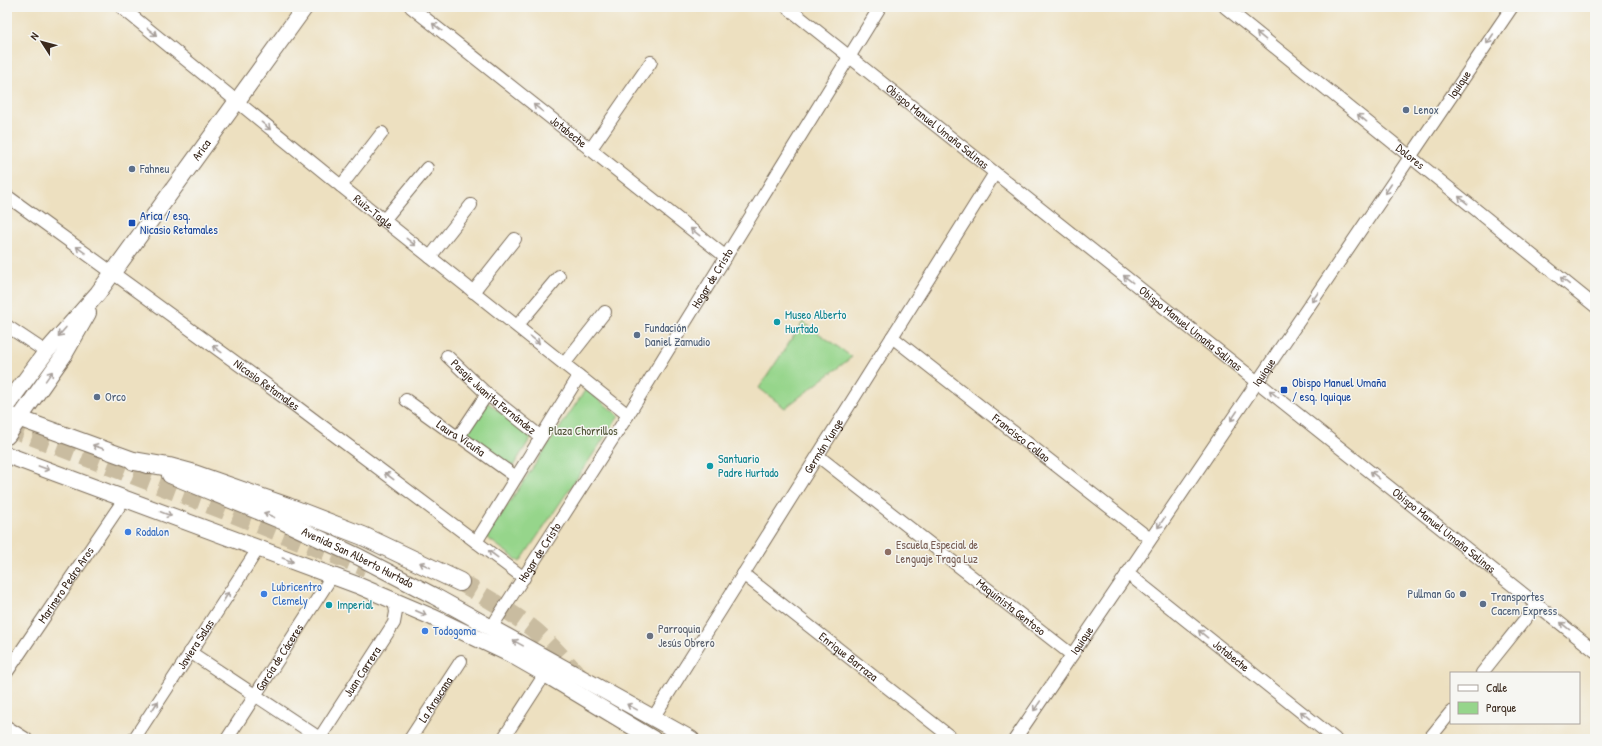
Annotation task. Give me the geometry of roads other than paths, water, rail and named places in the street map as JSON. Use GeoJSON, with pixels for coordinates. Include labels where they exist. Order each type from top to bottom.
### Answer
{"type":"FeatureCollection","features":[{"type":"Feature","properties":{"kind":"highway"},"geometry":{"type":"LineString","coordinates":[[134,461],[169,467],[212,480],[328,522],[382,545],[460,582]]}},
{"type":"Feature","properties":{"kind":"main road","name":"Arica"},"geometry":{"type":"LineString","coordinates":[[7,436],[13,416],[64,355],[98,293],[305,7]]}},
{"type":"Feature","properties":{"kind":"main road","name":"Arica"},"geometry":{"type":"LineString","coordinates":[[7,405],[46,352],[98,293]]}},
{"type":"Feature","properties":{"kind":"main road","name":"Avenida San Alberto Hurtado"},"geometry":{"type":"LineString","coordinates":[[13,416],[134,461],[245,505],[319,538],[397,577],[691,739]]}},
{"type":"Feature","properties":{"kind":"main road","name":"Avenida San Alberto Hurtado"},"geometry":{"type":"LineString","coordinates":[[7,455],[332,576],[394,601],[510,654],[545,674],[645,737]]}},
{"type":"Feature","properties":{"kind":"street","name":"Ruiz-Tagle"},"geometry":{"type":"LineString","coordinates":[[122,7],[341,186],[628,414]]}},
{"type":"Feature","properties":{"kind":"street","name":"Jotabeche"},"geometry":{"type":"LineString","coordinates":[[411,7],[726,257]]}},
{"type":"Feature","properties":{"kind":"street","name":"Obispo Manuel Umaña Salinas"},"geometry":{"type":"LineString","coordinates":[[787,7],[1595,651]]}},
{"type":"Feature","properties":{"kind":"street","name":"Hogar de Cristo"},"geometry":{"type":"LineString","coordinates":[[491,628],[628,414],[880,7]]}},
{"type":"Feature","properties":{"kind":"street","name":"Dolores"},"geometry":{"type":"LineString","coordinates":[[1225,7],[1595,306]]}},
{"type":"Feature","properties":{"kind":"street","name":"Iquique"},"geometry":{"type":"LineString","coordinates":[[1021,737],[1072,655],[1127,573],[1512,7]]}},
{"type":"Feature","properties":{"kind":"street"},"geometry":{"type":"LineString","coordinates":[[590,150],[651,62]]}},
{"type":"Feature","properties":{"kind":"street"},"geometry":{"type":"LineString","coordinates":[[341,186],[382,133]]}},
{"type":"Feature","properties":{"kind":"street"},"geometry":{"type":"LineString","coordinates":[[384,220],[427,168]]}},
{"type":"Feature","properties":{"kind":"street","name":"Germán Yunge"},"geometry":{"type":"LineString","coordinates":[[653,718],[995,174]]}},
{"type":"Feature","properties":{"kind":"street","name":"Nicasio Retamales"},"geometry":{"type":"LineString","coordinates":[[7,196],[293,404],[524,578]]}},
{"type":"Feature","properties":{"kind":"street"},"geometry":{"type":"LineString","coordinates":[[430,257],[471,205]]}},
{"type":"Feature","properties":{"kind":"street"},"geometry":{"type":"LineString","coordinates":[[473,292],[515,239]]}},
{"type":"Feature","properties":{"kind":"street"},"geometry":{"type":"LineString","coordinates":[[517,326],[559,276]]}},
{"type":"Feature","properties":{"kind":"street"},"geometry":{"type":"LineString","coordinates":[[564,364],[605,312]]}},
{"type":"Feature","properties":{"kind":"street"},"geometry":{"type":"LineString","coordinates":[[7,326],[46,352]]}},
{"type":"Feature","properties":{"kind":"street","name":"Francisco Collao"},"geometry":{"type":"LineString","coordinates":[[892,337],[1150,539]]}},
{"type":"Feature","properties":{"kind":"street","name":"Pasaje Juanita Fernández"},"geometry":{"type":"LineString","coordinates":[[447,356],[487,394],[541,437]]}},
{"type":"Feature","properties":{"kind":"street"},"geometry":{"type":"LineString","coordinates":[[476,542],[579,376]]}},
{"type":"Feature","properties":{"kind":"street"},"geometry":{"type":"LineString","coordinates":[[459,436],[487,394]]}},
{"type":"Feature","properties":{"kind":"street","name":"Laura Vicuña"},"geometry":{"type":"LineString","coordinates":[[406,400],[516,477]]}},
{"type":"Feature","properties":{"kind":"street","name":"Maquinista Gentoso"},"geometry":{"type":"LineString","coordinates":[[818,456],[1072,655]]}},
{"type":"Feature","properties":{"kind":"street","name":"Marinero Pedro Aros"},"geometry":{"type":"LineString","coordinates":[[7,672],[125,498]]}},
{"type":"Feature","properties":{"kind":"street","name":"Javiera Salas"},"geometry":{"type":"LineString","coordinates":[[134,739],[258,549]]}},
{"type":"Feature","properties":{"kind":"street","name":"Jotabeche"},"geometry":{"type":"LineString","coordinates":[[1127,573],[1335,739]]}},
{"type":"Feature","properties":{"kind":"street","name":"Enrique Barraza"},"geometry":{"type":"LineString","coordinates":[[743,574],[953,739]]}},
{"type":"Feature","properties":{"kind":"street","name":"García de Cáceres"},"geometry":{"type":"LineString","coordinates":[[227,739],[332,576]]}},
{"type":"Feature","properties":{"kind":"street","name":"Juan Carrera"},"geometry":{"type":"LineString","coordinates":[[320,739],[394,623],[396,612],[394,601]]}},
{"type":"Feature","properties":{"kind":"street"},"geometry":{"type":"LineString","coordinates":[[1483,672],[1536,604]]}},
{"type":"Feature","properties":{"kind":"street"},"geometry":{"type":"LineString","coordinates":[[190,652],[320,739]]}},
{"type":"Feature","properties":{"kind":"street","name":"La Araucana"},"geometry":{"type":"LineString","coordinates":[[410,739],[461,661]]}},
{"type":"Feature","properties":{"kind":"street"},"geometry":{"type":"LineString","coordinates":[[503,739],[545,674]]}},
{"type":"Feature","properties":{"kind":"street"},"geometry":{"type":"LineString","coordinates":[[1429,739],[1450,713]]}},
{"type":"Feature","properties":{"kind":"street"},"geometry":{"type":"LineString","coordinates":[[7,727],[26,739]]}},
{"type":"Feature","properties":{"kind":"tunnel"},"geometry":{"type":"LineString","coordinates":[[7,427],[223,510],[366,568]]}},
{"type":"Feature","properties":{"kind":"tunnel"},"geometry":{"type":"LineString","coordinates":[[460,582],[506,610],[533,629],[579,676]]}},
{"type":"Feature","properties":{"kind":"place","name":"Lenox"},"geometry":{"type":"Point","coordinates":[1406,110]}},
{"type":"Feature","properties":{"kind":"place","name":"Fahneu"},"geometry":{"type":"Point","coordinates":[132,169]}},
{"type":"Feature","properties":{"kind":"place","name":"Arica / esq. Nicasio Retamales"},"geometry":{"type":"Point","coordinates":[132,223]}},
{"type":"Feature","properties":{"kind":"place","name":"Museo Alberto Hurtado"},"geometry":{"type":"Point","coordinates":[777,322]}},
{"type":"Feature","properties":{"kind":"place","name":"Fundación Daniel Zamudio"},"geometry":{"type":"Point","coordinates":[637,335]}},
{"type":"Feature","properties":{"kind":"place","name":"Obispo Manuel Umaña / esq. Iquique"},"geometry":{"type":"Point","coordinates":[1284,390]}},
{"type":"Feature","properties":{"kind":"place","name":"Orco"},"geometry":{"type":"Point","coordinates":[97,397]}},
{"type":"Feature","properties":{"kind":"place","name":"Santuario Padre Hurtado"},"geometry":{"type":"Point","coordinates":[710,466]}},
{"type":"Feature","properties":{"kind":"place","name":"Rodalon"},"geometry":{"type":"Point","coordinates":[128,532]}},
{"type":"Feature","properties":{"kind":"place","name":"Escuela Especial de Lenguaje Traga Luz"},"geometry":{"type":"Point","coordinates":[888,552]}},
{"type":"Feature","properties":{"kind":"place","name":"Lubricentro Clemely"},"geometry":{"type":"Point","coordinates":[264,594]}},
{"type":"Feature","properties":{"kind":"place","name":"Pullman Go"},"geometry":{"type":"Point","coordinates":[1463,594]}},
{"type":"Feature","properties":{"kind":"place","name":"Transportes Cacem Express"},"geometry":{"type":"Point","coordinates":[1483,604]}},
{"type":"Feature","properties":{"kind":"place","name":"Imperial"},"geometry":{"type":"Point","coordinates":[329,605]}},
{"type":"Feature","properties":{"kind":"place","name":"Todogoma"},"geometry":{"type":"Point","coordinates":[425,631]}},
{"type":"Feature","properties":{"kind":"place","name":"Parroquia Jesús Obrero"},"geometry":{"type":"Point","coordinates":[650,636]}},
{"type":"Feature","properties":{"kind":"park label","name":"Plaza Chorrillos"},"geometry":{"type":"Point","coordinates":[583,431]}}]}
